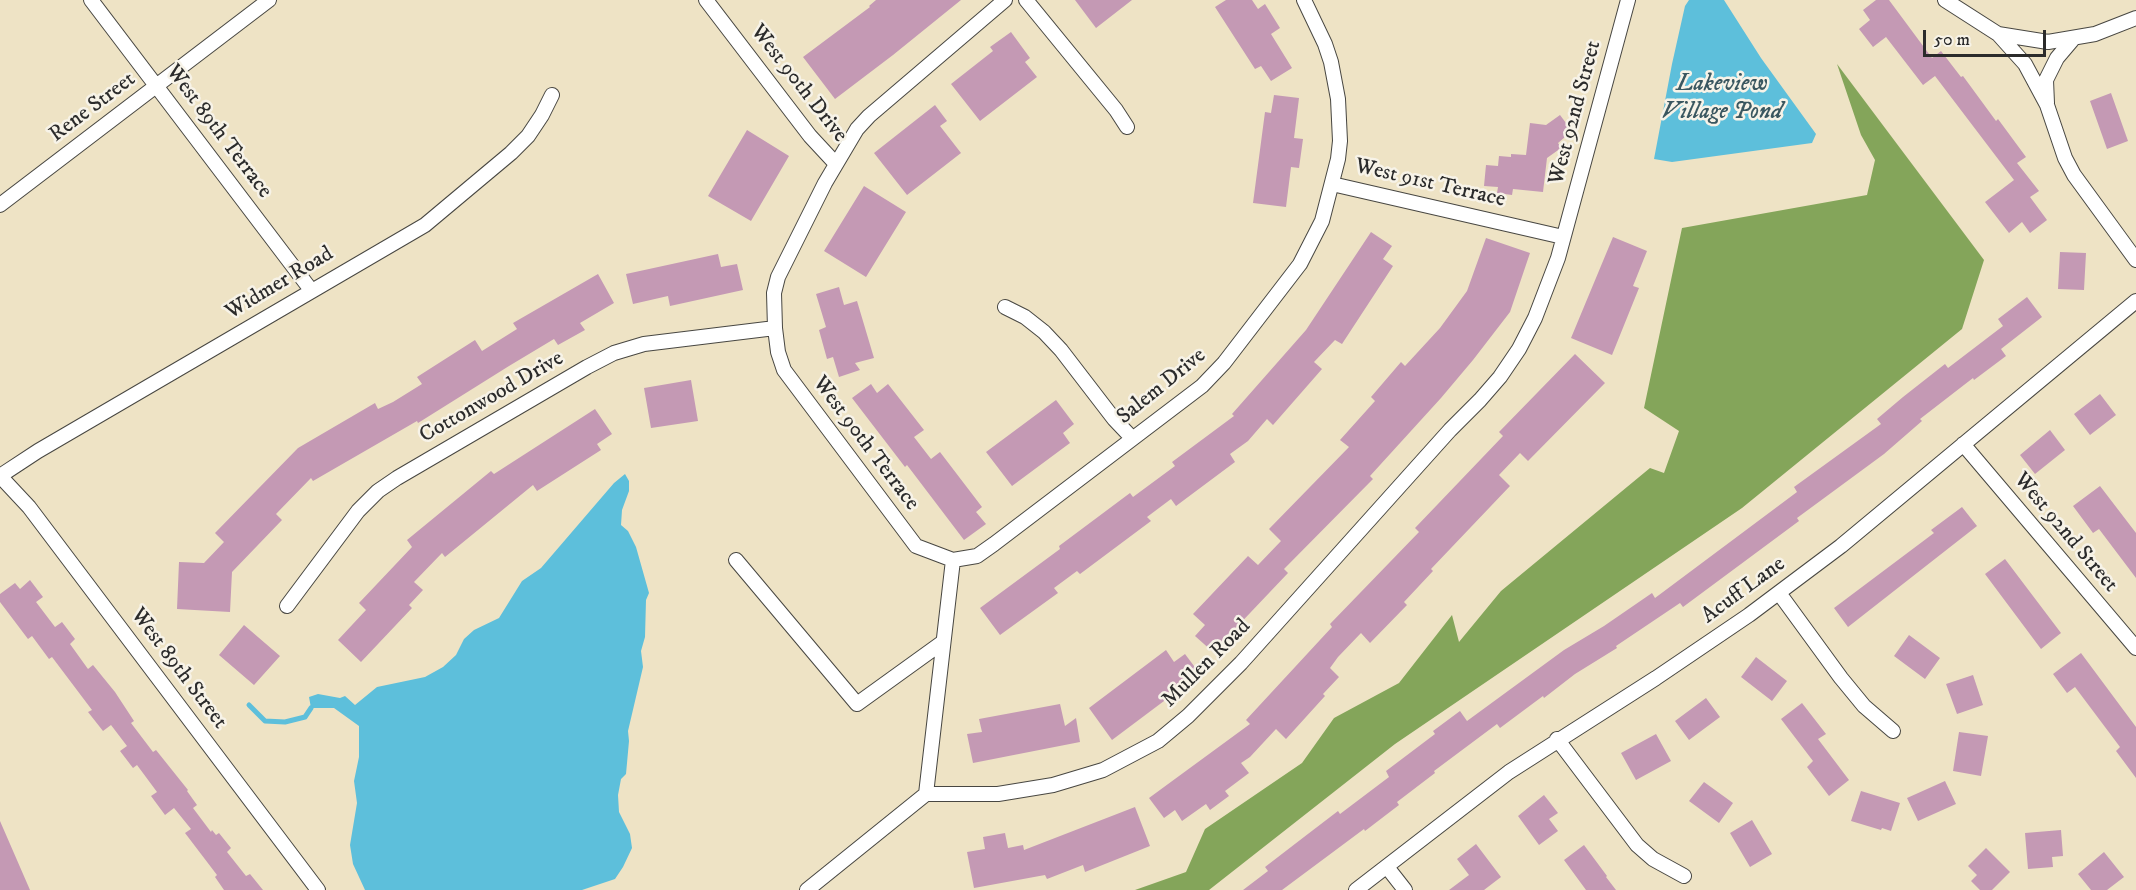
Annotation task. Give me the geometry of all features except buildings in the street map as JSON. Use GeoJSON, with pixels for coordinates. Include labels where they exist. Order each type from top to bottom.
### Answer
{"type":"FeatureCollection","features":[{"type":"Feature","properties":{"kind":"street","name":"West 89th Terrace"},"geometry":{"type":"LineString","coordinates":[[92,0],[311,290]]}},
{"type":"Feature","properties":{"kind":"street","name":"Rene Street"},"geometry":{"type":"LineString","coordinates":[[0,205],[269,0]]}},
{"type":"Feature","properties":{"kind":"street","name":"West 90th Drive"},"geometry":{"type":"LineString","coordinates":[[706,0],[810,136],[836,164]]}},
{"type":"Feature","properties":{"kind":"street","name":"West 90th Terrace"},"geometry":{"type":"LineString","coordinates":[[953,561],[916,546],[784,370],[775,328],[774,293],[778,277],[856,129],[1005,0]]}},
{"type":"Feature","properties":{"kind":"street"},"geometry":{"type":"LineString","coordinates":[[1026,0],[1116,110],[1127,127]]}},
{"type":"Feature","properties":{"kind":"street","name":"West 91st Terrace"},"geometry":{"type":"LineString","coordinates":[[1304,0],[1325,44],[1338,99],[1340,141],[1332,184],[1563,237]]}},
{"type":"Feature","properties":{"kind":"street","name":"West 92nd Street"},"geometry":{"type":"LineString","coordinates":[[1563,237],[1628,0]]}},
{"type":"Feature","properties":{"kind":"street"},"geometry":{"type":"LineString","coordinates":[[1945,0],[1998,34],[2025,64],[2047,105],[2065,158],[2074,175],[2136,260]]}},
{"type":"Feature","properties":{"kind":"street"},"geometry":{"type":"LineString","coordinates":[[1998,34],[2048,42],[2112,29],[2136,18]]}},
{"type":"Feature","properties":{"kind":"street"},"geometry":{"type":"LineString","coordinates":[[2047,105],[2046,80],[2057,58],[2074,38]]}},
{"type":"Feature","properties":{"kind":"street","name":"Widmer Road"},"geometry":{"type":"LineString","coordinates":[[0,476],[38,451],[424,225],[511,153],[528,136],[552,95]]}},
{"type":"Feature","properties":{"kind":"street","name":"Salem Drive"},"geometry":{"type":"LineString","coordinates":[[953,561],[977,556],[1202,386],[1245,336],[1300,264],[1322,221],[1332,184]]}},
{"type":"Feature","properties":{"kind":"street","name":"Mullen Road"},"geometry":{"type":"LineString","coordinates":[[926,794],[998,794],[1076,779],[1103,770],[1158,741],[1188,716],[1241,663],[1500,377],[1535,318],[1558,258],[1563,237]]}},
{"type":"Feature","properties":{"kind":"street","name":"Acuff Lane"},"geometry":{"type":"LineString","coordinates":[[1356,890],[1471,800],[1557,739],[1656,678],[1779,592],[1885,511],[2136,301]]}},
{"type":"Feature","properties":{"kind":"street"},"geometry":{"type":"LineString","coordinates":[[1005,307],[1025,317],[1044,332],[1061,350],[1113,419],[1132,438]]}},
{"type":"Feature","properties":{"kind":"street","name":"Cottonwood Drive"},"geometry":{"type":"LineString","coordinates":[[287,606],[358,511],[378,491],[587,367],[614,353],[644,344],[775,328]]}},
{"type":"Feature","properties":{"kind":"street","name":"West 92nd Street"},"geometry":{"type":"LineString","coordinates":[[1963,444],[2136,648]]}},
{"type":"Feature","properties":{"kind":"street","name":"West 89th Street"},"geometry":{"type":"LineString","coordinates":[[0,476],[29,507],[318,890]]}},
{"type":"Feature","properties":{"kind":"street"},"geometry":{"type":"LineString","coordinates":[[736,560],[857,704],[944,642]]}},
{"type":"Feature","properties":{"kind":"street"},"geometry":{"type":"LineString","coordinates":[[807,890],[926,794],[953,561]]}},
{"type":"Feature","properties":{"kind":"street"},"geometry":{"type":"LineString","coordinates":[[1779,592],[1841,678],[1864,706],[1893,731]]}},
{"type":"Feature","properties":{"kind":"street"},"geometry":{"type":"LineString","coordinates":[[1557,739],[1638,845],[1653,859],[1684,876]]}},
{"type":"Feature","properties":{"kind":"street"},"geometry":{"type":"LineString","coordinates":[[1387,867],[1404,890]]}},
{"type":"Feature","properties":{"kind":"green space"},"geometry":{"type":"Polygon","coordinates":[[[1837,64],[1984,260],[1962,329],[1742,508],[1395,744],[1209,890],[1135,890],[1186,872],[1205,829],[1302,763],[1334,718],[1399,683],[1452,615],[1459,642],[1501,591],[1650,468],[1664,473],[1679,431],[1644,408],[1682,228],[1867,195],[1875,160],[1861,135],[1837,64]]]}},
{"type":"Feature","properties":{"kind":"water","name":"Lakeview Village Pond"},"geometry":{"type":"Polygon","coordinates":[[[1689,0],[1724,0],[1761,58],[1816,134],[1812,143],[1672,162],[1654,159],[1672,64],[1685,6],[1689,0]]]}},
{"type":"Feature","properties":{"kind":"water"},"geometry":{"type":"Polygon","coordinates":[[[625,474],[629,481],[629,491],[622,510],[621,525],[628,531],[636,547],[649,593],[646,600],[645,637],[641,651],[643,667],[628,731],[626,774],[621,779],[618,795],[619,812],[630,834],[632,848],[623,867],[615,879],[582,890],[365,890],[353,864],[350,845],[357,803],[354,781],[359,757],[359,726],[334,708],[311,708],[309,697],[318,694],[340,698],[345,696],[355,705],[377,687],[425,677],[443,667],[456,655],[464,639],[474,630],[499,618],[522,581],[541,568],[614,483],[625,474]]]}},
{"type":"Feature","properties":{"kind":"waterway"},"geometry":{"type":"LineString","coordinates":[[249,705],[265,721],[285,722],[305,717],[311,708]]}}]}
